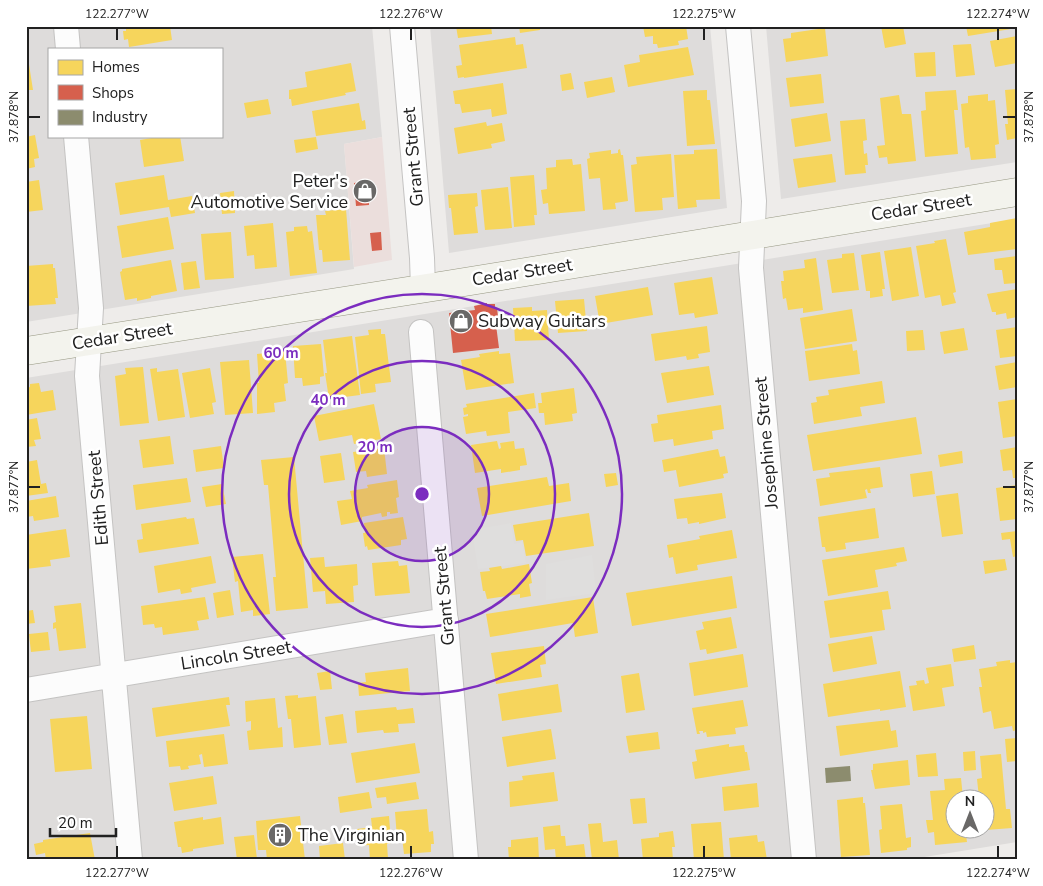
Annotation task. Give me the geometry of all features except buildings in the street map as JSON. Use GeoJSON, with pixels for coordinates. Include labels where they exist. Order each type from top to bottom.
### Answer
{"type":"FeatureCollection","features":[{"type":"Feature","properties":{"kind":"street"},"geometry":{"type":"LineString","coordinates":[[66,26],[68,48]]}},
{"type":"Feature","properties":{"kind":"street","name":"Grant Street"},"geometry":{"type":"LineString","coordinates":[[402,26],[422,248],[423,288]]}},
{"type":"Feature","properties":{"kind":"street","name":"Josephine Street"},"geometry":{"type":"LineString","coordinates":[[738,26],[754,201],[751,268],[804,860]]}},
{"type":"Feature","properties":{"kind":"street","name":"Edith Street"},"geometry":{"type":"LineString","coordinates":[[76,138],[91,308],[87,376],[130,860]]}},
{"type":"Feature","properties":{"kind":"street","name":"Cedar Street"},"geometry":{"type":"LineString","coordinates":[[26,351],[1017,192]]}},
{"type":"Feature","properties":{"kind":"street","name":"Grant Street"},"geometry":{"type":"LineString","coordinates":[[420,332],[466,860]]}},
{"type":"Feature","properties":{"kind":"street","name":"Lincoln Street"},"geometry":{"type":"LineString","coordinates":[[26,690],[446,620]]}},
{"type":"Feature","properties":{"kind":"shaded area"},"geometry":{"type":"Polygon","coordinates":[[[26,26],[372,26],[382,137],[344,144],[354,269],[26,322],[26,26]]]}},
{"type":"Feature","properties":{"kind":"shaded area"},"geometry":{"type":"Polygon","coordinates":[[[430,26],[710,26],[727,208],[449,253],[430,26]]]}},
{"type":"Feature","properties":{"kind":"shaded area"},"geometry":{"type":"Polygon","coordinates":[[[766,26],[1017,26],[1017,162],[781,199],[766,26]]]}},
{"type":"Feature","properties":{"kind":"shaded area"},"geometry":{"type":"Polygon","coordinates":[[[382,137],[392,260],[354,267],[344,144],[382,137]]]}},
{"type":"Feature","properties":{"kind":"shaded area"},"geometry":{"type":"Polygon","coordinates":[[[1017,219],[1017,842],[906,860],[26,860],[26,378],[1017,219]]]}},
{"type":"Feature","properties":{"kind":"shaded area"},"geometry":{"type":"Polygon","coordinates":[[[511,523],[514,544],[522,542],[526,563],[478,569],[472,530],[511,523]]]}},
{"type":"Feature","properties":{"kind":"shaded area"},"geometry":{"type":"Polygon","coordinates":[[[592,555],[596,593],[546,600],[546,564],[592,555]]]}},
{"type":"Feature","properties":{"kind":"place","name":"Peter's Automotive Service"},"geometry":{"type":"Point","coordinates":[365,191]}},
{"type":"Feature","properties":{"kind":"place","name":"Subway Guitars"},"geometry":{"type":"Point","coordinates":[461,321]}},
{"type":"Feature","properties":{"kind":"place","name":"The Virginian"},"geometry":{"type":"Point","coordinates":[280,835]}}]}
